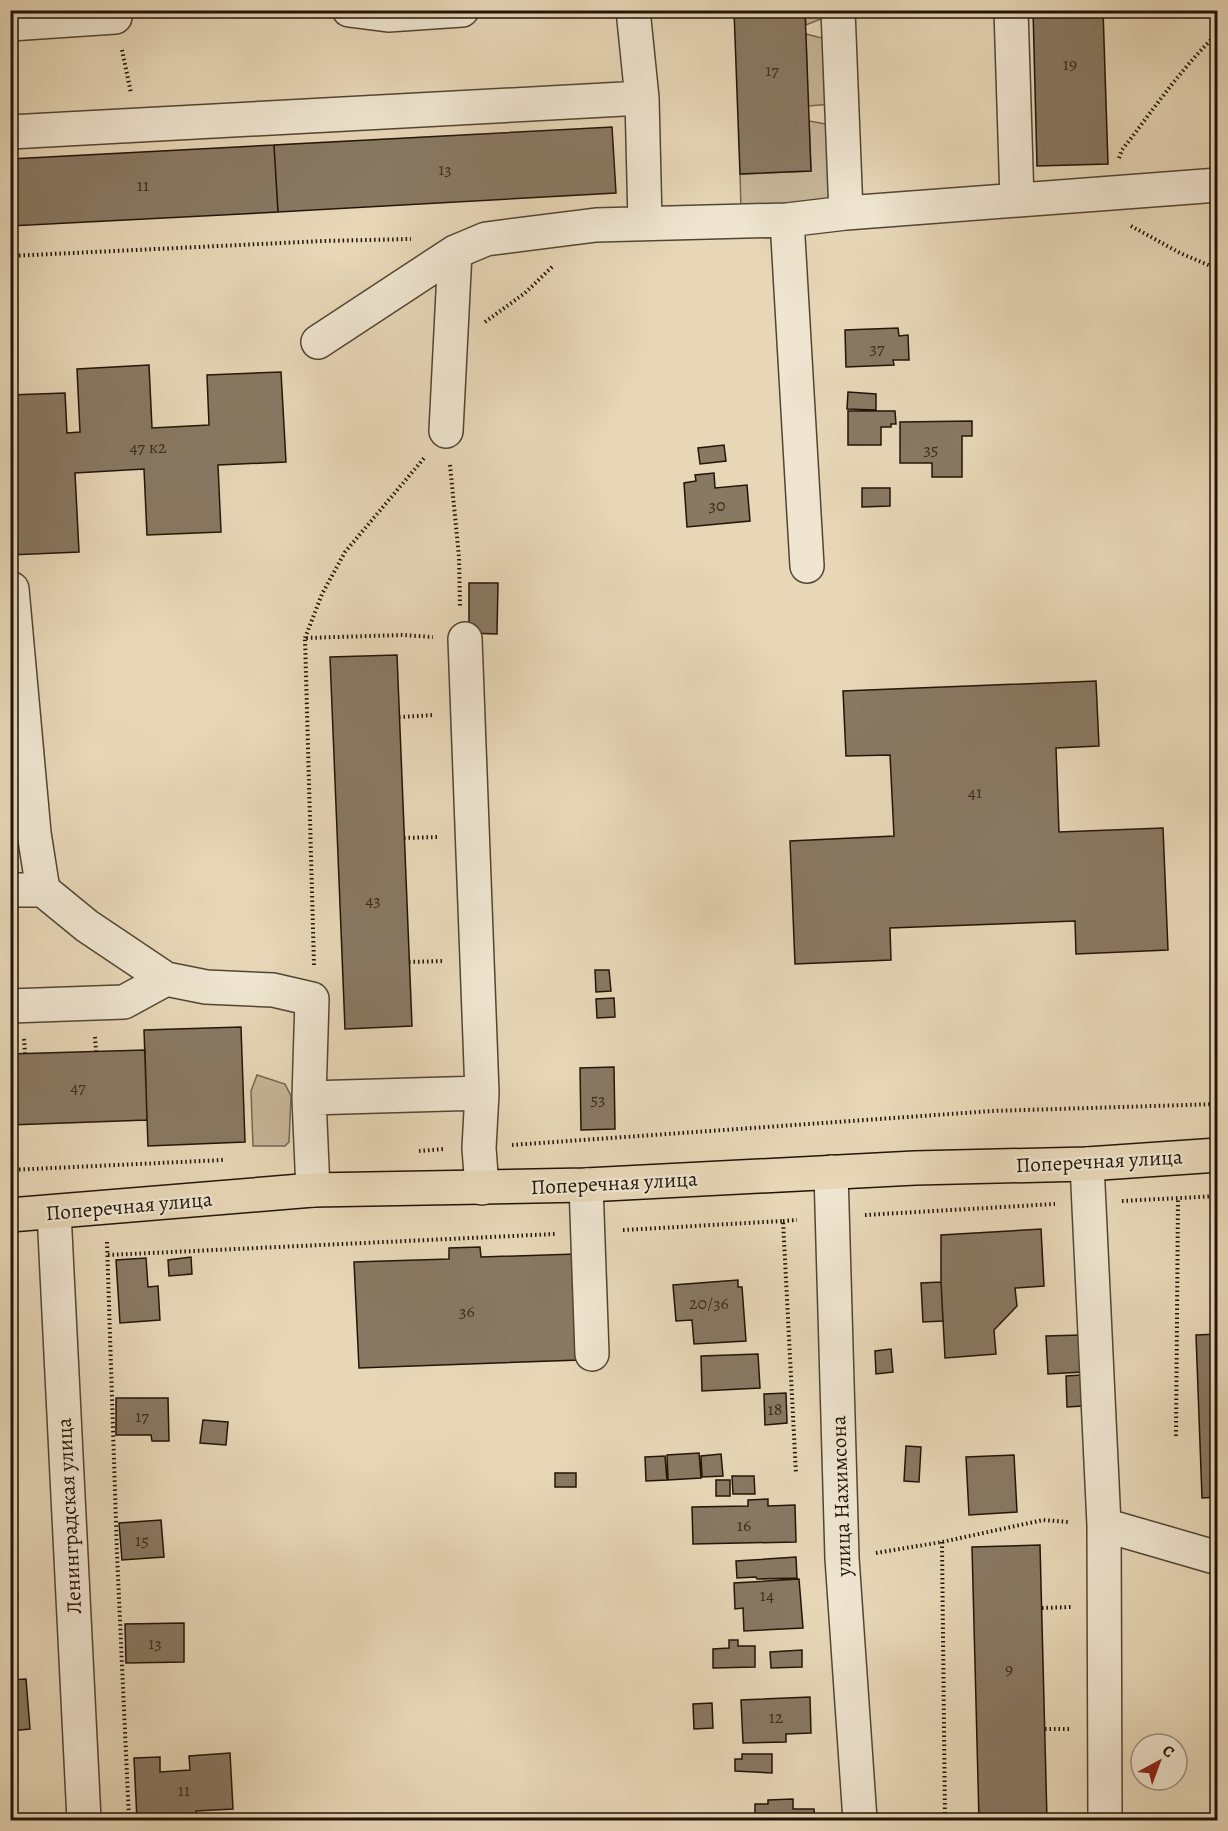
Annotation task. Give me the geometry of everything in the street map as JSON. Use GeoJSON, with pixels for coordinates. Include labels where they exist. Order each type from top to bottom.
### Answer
{"type":"FeatureCollection","features":[{"type":"Feature","properties":{"kind":"main road","name":"Поперечная улица"},"geometry":{"type":"LineString","coordinates":[[10,1215],[313,1191],[586,1185],[831,1172],[1087,1164],[1218,1155]]}},
{"type":"Feature","properties":{"kind":"street"},"geometry":{"type":"LineString","coordinates":[[349,10],[388,15],[462,10]]}},
{"type":"Feature","properties":{"kind":"street"},"geometry":{"type":"LineString","coordinates":[[633,10],[642,98],[645,223]]}},
{"type":"Feature","properties":{"kind":"street"},"geometry":{"type":"LineString","coordinates":[[838,10],[846,213]]}},
{"type":"Feature","properties":{"kind":"street"},"geometry":{"type":"LineString","coordinates":[[1011,10],[1017,200]]}},
{"type":"Feature","properties":{"kind":"street"},"geometry":{"type":"LineString","coordinates":[[10,24],[115,14]]}},
{"type":"Feature","properties":{"kind":"street"},"geometry":{"type":"LineString","coordinates":[[10,132],[642,98]]}},
{"type":"Feature","properties":{"kind":"street"},"geometry":{"type":"LineString","coordinates":[[318,342],[455,252],[486,239],[596,225],[787,220],[846,213],[1218,186]]}},
{"type":"Feature","properties":{"kind":"street"},"geometry":{"type":"LineString","coordinates":[[787,220],[807,566]]}},
{"type":"Feature","properties":{"kind":"street"},"geometry":{"type":"LineString","coordinates":[[446,431],[455,252]]}},
{"type":"Feature","properties":{"kind":"street"},"geometry":{"type":"LineString","coordinates":[[12,589],[34,833],[43,890]]}},
{"type":"Feature","properties":{"kind":"street"},"geometry":{"type":"LineString","coordinates":[[465,639],[482,1094],[479,1148],[482,1188]]}},
{"type":"Feature","properties":{"kind":"street"},"geometry":{"type":"LineString","coordinates":[[10,890],[43,890],[87,926],[166,979],[206,987],[273,990],[312,999],[309,1098],[313,1191]]}},
{"type":"Feature","properties":{"kind":"street"},"geometry":{"type":"LineString","coordinates":[[10,1006],[124,1002],[166,979]]}},
{"type":"Feature","properties":{"kind":"street"},"geometry":{"type":"LineString","coordinates":[[309,1098],[482,1094]]}},
{"type":"Feature","properties":{"kind":"street"},"geometry":{"type":"LineString","coordinates":[[1087,1164],[1104,1525],[1106,1821]]}},
{"type":"Feature","properties":{"kind":"street","name":"улица Нахимсона"},"geometry":{"type":"LineString","coordinates":[[831,1172],[842,1558],[860,1821]]}},
{"type":"Feature","properties":{"kind":"street"},"geometry":{"type":"LineString","coordinates":[[586,1185],[592,1354]]}},
{"type":"Feature","properties":{"kind":"street","name":"Ленинградская улица"},"geometry":{"type":"LineString","coordinates":[[54,1212],[84,1821]]}},
{"type":"Feature","properties":{"kind":"street"},"geometry":{"type":"LineString","coordinates":[[1104,1525],[1218,1558]]}},
{"type":"Feature","properties":{"kind":"path"},"geometry":{"type":"LineString","coordinates":[[115,14],[138,124]]}},
{"type":"Feature","properties":{"kind":"path"},"geometry":{"type":"LineString","coordinates":[[1218,33],[1206,44],[1122,150],[1099,194],[1116,218],[1180,253],[1218,269]]}},
{"type":"Feature","properties":{"kind":"path"},"geometry":{"type":"LineString","coordinates":[[10,256],[435,238],[455,252]]}},
{"type":"Feature","properties":{"kind":"path"},"geometry":{"type":"LineString","coordinates":[[451,348],[525,293],[557,263]]}},
{"type":"Feature","properties":{"kind":"path"},"geometry":{"type":"LineString","coordinates":[[312,999],[315,957],[305,638],[322,594],[345,552],[446,431]]}},
{"type":"Feature","properties":{"kind":"path"},"geometry":{"type":"LineString","coordinates":[[305,638],[402,635],[465,639],[460,624],[459,557],[446,431]]}},
{"type":"Feature","properties":{"kind":"path"},"geometry":{"type":"LineString","coordinates":[[407,1151],[479,1148],[992,1111],[1218,1104]]}},
{"type":"Feature","properties":{"kind":"path"},"geometry":{"type":"LineString","coordinates":[[10,1170],[231,1160]]}},
{"type":"Feature","properties":{"kind":"path"},"geometry":{"type":"LineString","coordinates":[[1176,1436],[1178,1198]]}},
{"type":"Feature","properties":{"kind":"path"},"geometry":{"type":"LineString","coordinates":[[108,1255],[589,1232],[994,1208]]}},
{"type":"Feature","properties":{"kind":"path"},"geometry":{"type":"LineString","coordinates":[[783,1221],[796,1474]]}},
{"type":"Feature","properties":{"kind":"path"},"geometry":{"type":"LineString","coordinates":[[107,1242],[122,1688],[129,1821]]}},
{"type":"Feature","properties":{"kind":"path"},"geometry":{"type":"LineString","coordinates":[[842,1558],[942,1542],[1043,1520],[1104,1525]]}},
{"type":"Feature","properties":{"kind":"path"},"geometry":{"type":"LineString","coordinates":[[942,1542],[945,1821]]}},
{"type":"Feature","properties":{"kind":"shaded area"},"geometry":{"type":"Polygon","coordinates":[[[805,11],[828,11],[828,16],[806,25],[805,11]]]}},
{"type":"Feature","properties":{"kind":"shaded area"},"geometry":{"type":"Polygon","coordinates":[[[806,34],[830,40],[832,104],[808,106],[806,34]]]}},
{"type":"Feature","properties":{"kind":"shaded area"},"geometry":{"type":"Polygon","coordinates":[[[809,121],[831,125],[832,201],[741,210],[740,174],[811,171],[809,121]]]}},
{"type":"Feature","properties":{"kind":"shaded area"},"geometry":{"type":"Polygon","coordinates":[[[257,1075],[285,1084],[291,1096],[289,1142],[285,1146],[253,1146],[251,1091],[257,1075]]]}},
{"type":"Feature","properties":{"kind":"building"},"geometry":{"type":"Polygon","coordinates":[[[734,10],[805,10],[811,171],[740,174],[734,10]]]}},
{"type":"Feature","properties":{"kind":"building"},"geometry":{"type":"Polygon","coordinates":[[[1033,10],[1103,10],[1108,164],[1037,166],[1033,10]]]}},
{"type":"Feature","properties":{"kind":"building"},"geometry":{"type":"Polygon","coordinates":[[[612,127],[616,193],[278,212],[274,145],[612,127]]]}},
{"type":"Feature","properties":{"kind":"building"},"geometry":{"type":"Polygon","coordinates":[[[274,145],[278,212],[10,226],[10,159],[274,145]]]}},
{"type":"Feature","properties":{"kind":"building"},"geometry":{"type":"Polygon","coordinates":[[[898,328],[899,336],[908,335],[909,360],[893,360],[894,365],[846,367],[845,330],[898,328]]]}},
{"type":"Feature","properties":{"kind":"building"},"geometry":{"type":"Polygon","coordinates":[[[149,365],[152,428],[209,425],[207,375],[281,372],[286,462],[218,465],[221,532],[147,535],[144,469],[75,473],[79,552],[10,555],[10,395],[65,393],[67,433],[80,432],[77,369],[149,365]]]}},
{"type":"Feature","properties":{"kind":"building"},"geometry":{"type":"Polygon","coordinates":[[[848,392],[876,394],[876,410],[847,409],[848,392]]]}},
{"type":"Feature","properties":{"kind":"building"},"geometry":{"type":"Polygon","coordinates":[[[848,411],[895,411],[896,424],[891,424],[891,427],[881,427],[881,445],[848,445],[848,411]]]}},
{"type":"Feature","properties":{"kind":"building"},"geometry":{"type":"Polygon","coordinates":[[[972,421],[972,436],[962,436],[962,477],[932,477],[932,463],[900,463],[900,422],[972,421]]]}},
{"type":"Feature","properties":{"kind":"building"},"geometry":{"type":"Polygon","coordinates":[[[724,445],[726,461],[700,464],[698,448],[724,445]]]}},
{"type":"Feature","properties":{"kind":"building"},"geometry":{"type":"Polygon","coordinates":[[[714,473],[715,488],[747,485],[750,521],[687,527],[684,483],[696,481],[695,475],[714,473]]]}},
{"type":"Feature","properties":{"kind":"building"},"geometry":{"type":"Polygon","coordinates":[[[862,488],[890,488],[890,506],[862,507],[862,488]]]}},
{"type":"Feature","properties":{"kind":"building"},"geometry":{"type":"Polygon","coordinates":[[[469,583],[498,583],[497,634],[469,633],[469,583]]]}},
{"type":"Feature","properties":{"kind":"building"},"geometry":{"type":"Polygon","coordinates":[[[397,655],[412,1026],[345,1029],[330,657],[397,655]]]}},
{"type":"Feature","properties":{"kind":"building"},"geometry":{"type":"Polygon","coordinates":[[[1096,681],[1099,746],[1056,748],[1059,832],[1163,828],[1168,950],[1076,954],[1075,921],[890,928],[891,960],[795,964],[790,841],[894,836],[890,755],[846,756],[843,691],[1096,681]]]}},
{"type":"Feature","properties":{"kind":"building"},"geometry":{"type":"Polygon","coordinates":[[[595,970],[609,970],[611,991],[596,992],[595,970]]]}},
{"type":"Feature","properties":{"kind":"building"},"geometry":{"type":"Polygon","coordinates":[[[614,998],[615,1017],[597,1018],[596,999],[614,998]]]}},
{"type":"Feature","properties":{"kind":"building"},"geometry":{"type":"Polygon","coordinates":[[[241,1027],[245,1142],[148,1146],[144,1030],[241,1027]]]}},
{"type":"Feature","properties":{"kind":"building"},"geometry":{"type":"Polygon","coordinates":[[[145,1050],[147,1120],[10,1125],[10,1054],[145,1050]]]}},
{"type":"Feature","properties":{"kind":"building"},"geometry":{"type":"Polygon","coordinates":[[[614,1067],[615,1129],[581,1130],[580,1068],[614,1067]]]}},
{"type":"Feature","properties":{"kind":"building"},"geometry":{"type":"Polygon","coordinates":[[[1041,1229],[1044,1286],[1015,1288],[1017,1306],[994,1330],[996,1354],[945,1358],[941,1235],[1041,1229]]]}},
{"type":"Feature","properties":{"kind":"building"},"geometry":{"type":"Polygon","coordinates":[[[480,1247],[481,1257],[576,1254],[580,1360],[359,1368],[354,1262],[449,1259],[449,1248],[480,1247]]]}},
{"type":"Feature","properties":{"kind":"building"},"geometry":{"type":"Polygon","coordinates":[[[191,1257],[192,1274],[169,1276],[168,1260],[191,1257]]]}},
{"type":"Feature","properties":{"kind":"building"},"geometry":{"type":"Polygon","coordinates":[[[146,1258],[148,1287],[158,1286],[160,1320],[120,1323],[116,1260],[146,1258]]]}},
{"type":"Feature","properties":{"kind":"building"},"geometry":{"type":"Polygon","coordinates":[[[738,1280],[738,1287],[742,1287],[746,1341],[694,1344],[692,1320],[676,1321],[673,1285],[738,1280]]]}},
{"type":"Feature","properties":{"kind":"building"},"geometry":{"type":"Polygon","coordinates":[[[941,1282],[943,1321],[923,1322],[921,1283],[941,1282]]]}},
{"type":"Feature","properties":{"kind":"building"},"geometry":{"type":"Polygon","coordinates":[[[1218,1334],[1218,1497],[1202,1498],[1196,1335],[1218,1334]]]}},
{"type":"Feature","properties":{"kind":"building"},"geometry":{"type":"Polygon","coordinates":[[[1082,1335],[1083,1372],[1048,1374],[1046,1336],[1082,1335]]]}},
{"type":"Feature","properties":{"kind":"building"},"geometry":{"type":"Polygon","coordinates":[[[891,1349],[893,1372],[876,1374],[875,1351],[891,1349]]]}},
{"type":"Feature","properties":{"kind":"building"},"geometry":{"type":"Polygon","coordinates":[[[758,1354],[760,1388],[702,1391],[701,1356],[758,1354]]]}},
{"type":"Feature","properties":{"kind":"building"},"geometry":{"type":"Polygon","coordinates":[[[1082,1375],[1083,1406],[1067,1407],[1066,1376],[1082,1375]]]}},
{"type":"Feature","properties":{"kind":"building"},"geometry":{"type":"Polygon","coordinates":[[[786,1393],[787,1423],[765,1425],[764,1394],[786,1393]]]}},
{"type":"Feature","properties":{"kind":"building"},"geometry":{"type":"Polygon","coordinates":[[[116,1398],[168,1398],[169,1441],[152,1441],[151,1435],[116,1435],[116,1398]]]}},
{"type":"Feature","properties":{"kind":"building"},"geometry":{"type":"Polygon","coordinates":[[[203,1420],[228,1422],[226,1445],[200,1443],[203,1420]]]}},
{"type":"Feature","properties":{"kind":"building"},"geometry":{"type":"Polygon","coordinates":[[[906,1446],[921,1447],[919,1482],[904,1481],[906,1446]]]}},
{"type":"Feature","properties":{"kind":"building"},"geometry":{"type":"Polygon","coordinates":[[[699,1453],[701,1478],[668,1480],[667,1455],[699,1453]]]}},
{"type":"Feature","properties":{"kind":"building"},"geometry":{"type":"Polygon","coordinates":[[[721,1454],[723,1476],[702,1477],[701,1456],[721,1454]]]}},
{"type":"Feature","properties":{"kind":"building"},"geometry":{"type":"Polygon","coordinates":[[[1014,1455],[1017,1512],[969,1515],[966,1457],[1014,1455]]]}},
{"type":"Feature","properties":{"kind":"building"},"geometry":{"type":"Polygon","coordinates":[[[665,1456],[667,1480],[646,1481],[645,1457],[665,1456]]]}},
{"type":"Feature","properties":{"kind":"building"},"geometry":{"type":"Polygon","coordinates":[[[555,1473],[576,1473],[576,1487],[555,1487],[555,1473]]]}},
{"type":"Feature","properties":{"kind":"building"},"geometry":{"type":"Polygon","coordinates":[[[732,1476],[754,1476],[755,1494],[733,1494],[732,1476]]]}},
{"type":"Feature","properties":{"kind":"building"},"geometry":{"type":"Polygon","coordinates":[[[716,1480],[730,1480],[730,1496],[716,1496],[716,1480]]]}},
{"type":"Feature","properties":{"kind":"building"},"geometry":{"type":"Polygon","coordinates":[[[768,1499],[768,1506],[795,1505],[796,1542],[693,1544],[692,1507],[748,1506],[748,1500],[768,1499]]]}},
{"type":"Feature","properties":{"kind":"building"},"geometry":{"type":"Polygon","coordinates":[[[161,1520],[164,1557],[122,1560],[119,1523],[161,1520]]]}},
{"type":"Feature","properties":{"kind":"building"},"geometry":{"type":"Polygon","coordinates":[[[1040,1545],[1047,1820],[979,1820],[972,1547],[1040,1545]]]}},
{"type":"Feature","properties":{"kind":"building"},"geometry":{"type":"Polygon","coordinates":[[[796,1557],[797,1578],[737,1578],[736,1561],[796,1557]]]}},
{"type":"Feature","properties":{"kind":"building"},"geometry":{"type":"Polygon","coordinates":[[[10,1563],[14,1563],[18,1598],[10,1598],[10,1563]]]}},
{"type":"Feature","properties":{"kind":"building"},"geometry":{"type":"Polygon","coordinates":[[[799,1579],[803,1628],[744,1631],[743,1608],[735,1609],[734,1583],[799,1579]]]}},
{"type":"Feature","properties":{"kind":"building"},"geometry":{"type":"Polygon","coordinates":[[[184,1623],[184,1662],[126,1663],[125,1624],[184,1623]]]}},
{"type":"Feature","properties":{"kind":"building"},"geometry":{"type":"Polygon","coordinates":[[[729,1640],[738,1640],[738,1646],[755,1646],[755,1667],[713,1668],[713,1649],[729,1648],[729,1640]]]}},
{"type":"Feature","properties":{"kind":"building"},"geometry":{"type":"Polygon","coordinates":[[[802,1650],[802,1667],[771,1668],[770,1652],[802,1650]]]}},
{"type":"Feature","properties":{"kind":"building"},"geometry":{"type":"Polygon","coordinates":[[[26,1679],[30,1729],[10,1731],[10,1680],[26,1679]]]}},
{"type":"Feature","properties":{"kind":"building"},"geometry":{"type":"Polygon","coordinates":[[[810,1697],[811,1733],[786,1734],[786,1742],[743,1743],[741,1700],[810,1697]]]}},
{"type":"Feature","properties":{"kind":"building"},"geometry":{"type":"Polygon","coordinates":[[[712,1703],[713,1728],[694,1729],[693,1704],[712,1703]]]}},
{"type":"Feature","properties":{"kind":"building"},"geometry":{"type":"Polygon","coordinates":[[[230,1753],[233,1809],[196,1811],[197,1820],[137,1820],[134,1758],[160,1757],[160,1772],[190,1770],[189,1756],[230,1753]]]}},
{"type":"Feature","properties":{"kind":"building"},"geometry":{"type":"Polygon","coordinates":[[[742,1754],[772,1754],[772,1773],[735,1771],[735,1759],[742,1759],[742,1754]]]}},
{"type":"Feature","properties":{"kind":"building"},"geometry":{"type":"Polygon","coordinates":[[[793,1799],[793,1809],[814,1809],[815,1820],[755,1820],[755,1804],[768,1804],[768,1800],[793,1799]]]}}]}
